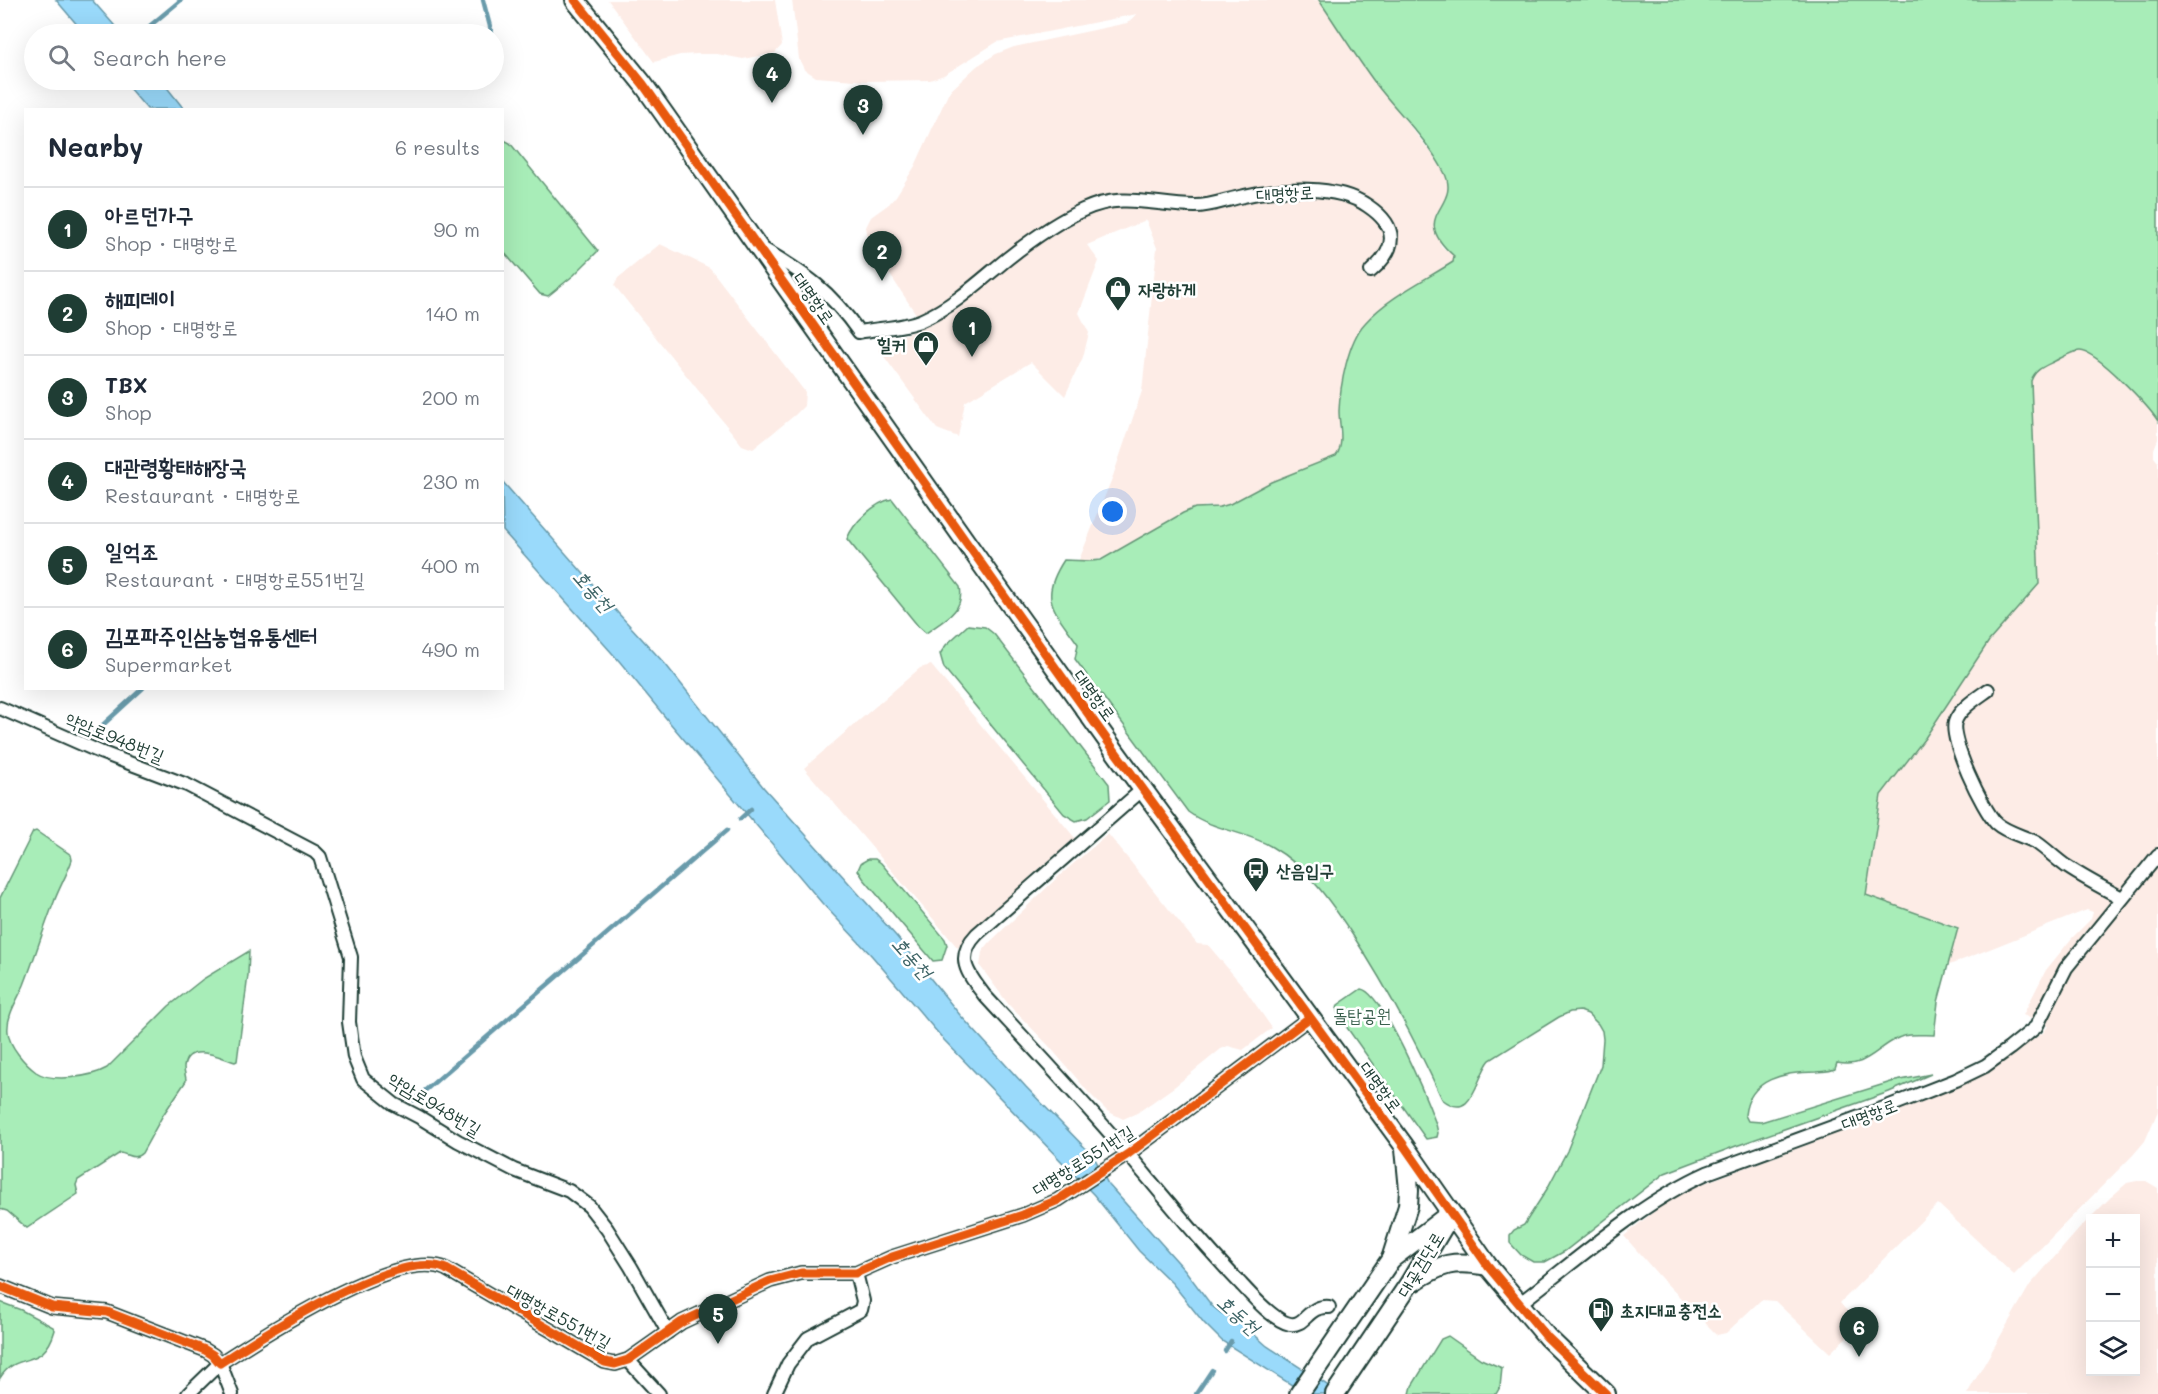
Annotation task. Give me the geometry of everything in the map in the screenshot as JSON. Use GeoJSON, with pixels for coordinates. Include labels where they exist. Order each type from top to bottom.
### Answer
{"type":"FeatureCollection","features":[{"type":"Feature","properties":{"kind":"main road","name":"대명항로"},"geometry":{"type":"LineString","coordinates":[[575,0],[643,84],[997,586],[1405,1147],[1488,1266],[1547,1337],[1606,1394]]}},
{"type":"Feature","properties":{"kind":"main road"},"geometry":{"type":"LineString","coordinates":[[1391,1258],[1408,1206],[1409,1190],[1405,1147]]}},
{"type":"Feature","properties":{"kind":"main road","name":"대곶검단로"},"geometry":{"type":"LineString","coordinates":[[1299,1394],[1391,1258],[1451,1213]]}},
{"type":"Feature","properties":{"kind":"main road","name":"대곶검단로"},"geometry":{"type":"LineString","coordinates":[[1335,1394],[1409,1284],[1451,1213]]}},
{"type":"Feature","properties":{"kind":"main road"},"geometry":{"type":"LineString","coordinates":[[1409,1284],[1435,1268],[1451,1263],[1467,1262],[1488,1266]]}},
{"type":"Feature","properties":{"kind":"street","name":"대명항로"},"geometry":{"type":"LineString","coordinates":[[757,245],[818,284],[860,332],[908,325],[937,313],[1031,241],[1057,224],[1086,208],[1115,200],[1128,199],[1196,206],[1274,191],[1343,193],[1355,197],[1374,209],[1390,232],[1392,243],[1388,254],[1371,272]]}},
{"type":"Feature","properties":{"kind":"street"},"geometry":{"type":"LineString","coordinates":[[1988,690],[1961,712],[1954,722],[1960,752],[1979,799],[2004,829],[2033,841],[2064,864],[2122,898]]}},
{"type":"Feature","properties":{"kind":"street","name":"약암로948번길"},"geometry":{"type":"LineString","coordinates":[[0,708],[100,752],[187,785],[315,852],[320,857],[351,957],[349,1022],[354,1057],[363,1079],[394,1104],[458,1141],[514,1170],[569,1191],[589,1206],[631,1267],[668,1332]]}},
{"type":"Feature","properties":{"kind":"street"},"geometry":{"type":"LineString","coordinates":[[1143,789],[977,934],[968,944],[964,954],[965,964],[985,996],[1209,1251],[1256,1300],[1280,1320],[1292,1325],[1301,1322],[1312,1310],[1320,1306],[1329,1307]]}},
{"type":"Feature","properties":{"kind":"street","name":"대명항로"},"geometry":{"type":"LineString","coordinates":[[1519,1304],[1642,1210],[1680,1185],[1887,1107],[1985,1066],[2036,1027],[2066,969],[2158,855]]}},
{"type":"Feature","properties":{"kind":"street","name":"대명항로551번길"},"geometry":{"type":"LineString","coordinates":[[188,1394],[220,1363],[294,1317],[359,1284],[398,1271],[430,1265],[446,1269],[605,1362],[615,1364],[628,1360],[682,1322],[770,1281],[801,1273],[856,1273],[892,1257],[1023,1215],[1058,1200],[1125,1156],[1309,1017]]}},
{"type":"Feature","properties":{"kind":"street"},"geometry":{"type":"LineString","coordinates":[[774,1394],[788,1364],[808,1338],[861,1310],[863,1301],[856,1273]]}},
{"type":"Feature","properties":{"kind":"street"},"geometry":{"type":"LineString","coordinates":[[0,1286],[52,1307],[97,1310],[121,1316],[205,1350],[220,1363],[232,1394]]}},
{"type":"Feature","properties":{"kind":"street"},"geometry":{"type":"LineString","coordinates":[[628,1360],[660,1394]]}},
{"type":"Feature","properties":{"kind":"shaded area"},"geometry":{"type":"Polygon","coordinates":[[[608,0],[775,0],[782,45],[775,53],[743,59],[717,54],[698,54],[680,55],[654,62],[608,0]]]}},
{"type":"Feature","properties":{"kind":"shaded area"},"geometry":{"type":"Polygon","coordinates":[[[792,0],[1319,0],[1376,84],[1444,172],[1449,183],[1449,192],[1435,216],[1441,246],[1454,256],[1453,262],[1355,337],[1341,388],[1339,431],[1341,442],[1336,456],[1271,482],[1230,504],[1220,507],[1206,506],[1183,513],[1110,556],[1091,561],[1079,560],[1113,476],[1142,391],[1157,248],[1146,220],[1087,245],[1099,261],[1079,313],[1089,333],[1083,357],[1065,396],[1031,362],[965,402],[958,437],[937,429],[880,351],[879,343],[883,338],[907,334],[921,328],[916,314],[879,258],[868,237],[866,227],[871,217],[896,196],[915,166],[949,92],[977,66],[996,54],[1014,47],[1127,23],[1137,14],[997,42],[944,75],[930,80],[867,81],[816,77],[804,69],[799,59],[792,0]]]}},
{"type":"Feature","properties":{"kind":"shaded area"},"geometry":{"type":"Polygon","coordinates":[[[660,244],[710,268],[805,392],[804,406],[753,449],[742,445],[614,285],[618,278],[660,244]]]}},
{"type":"Feature","properties":{"kind":"shaded area"},"geometry":{"type":"Polygon","coordinates":[[[2082,350],[2102,362],[2135,393],[2158,421],[2158,439],[2154,457],[2158,462],[2158,1111],[2145,1141],[2133,1155],[2014,1275],[1938,1204],[1840,1303],[1859,1325],[1830,1353],[1775,1301],[1761,1300],[1726,1333],[1717,1335],[1624,1236],[1662,1205],[1686,1190],[1924,1101],[1982,1073],[2043,1033],[2048,1026],[2023,1015],[2046,970],[2091,919],[2093,912],[2087,910],[1947,966],[1958,927],[1865,895],[1881,795],[1925,738],[1989,641],[2039,584],[2031,381],[2033,374],[2040,368],[2075,351],[2082,350]]]}},
{"type":"Feature","properties":{"kind":"shaded area"},"geometry":{"type":"Polygon","coordinates":[[[931,665],[1075,838],[1030,877],[1007,902],[970,932],[958,948],[804,768],[920,668],[931,665]]]}},
{"type":"Feature","properties":{"kind":"shaded area"},"geometry":{"type":"Polygon","coordinates":[[[1108,834],[1197,944],[1208,945],[1242,985],[1272,1028],[1243,1050],[1228,1046],[1221,1049],[1174,1087],[1137,1113],[1123,1119],[1107,1111],[1090,1094],[1049,1046],[1009,1005],[980,966],[982,952],[990,942],[1058,877],[1108,834]]]}},
{"type":"Feature","properties":{"kind":"shaded area"},"geometry":{"type":"Polygon","coordinates":[[[2146,1181],[2158,1188],[2158,1394],[1967,1394],[2030,1285],[2086,1222],[2086,1376],[2140,1376],[2140,1214],[2094,1214],[2127,1183],[2146,1181]]]}},
{"type":"Feature","properties":{"kind":"green space"},"geometry":{"type":"Polygon","coordinates":[[[1319,0],[2158,0],[2158,421],[2122,380],[2088,353],[2080,351],[2071,353],[2044,366],[2035,374],[2031,381],[2039,584],[1989,641],[1925,738],[1881,795],[1866,895],[1958,928],[1938,1002],[1934,1035],[1900,1037],[1862,1061],[1837,1063],[1835,1069],[1830,1071],[1793,1074],[1770,1080],[1753,1093],[1745,1115],[1748,1121],[1761,1122],[1891,1082],[1931,1074],[1889,1092],[1665,1173],[1565,1251],[1545,1262],[1533,1262],[1521,1255],[1510,1243],[1510,1235],[1524,1225],[1567,1151],[1601,1065],[1603,1039],[1598,1024],[1588,1014],[1580,1011],[1559,1017],[1490,1060],[1467,1102],[1461,1106],[1452,1105],[1442,1099],[1389,994],[1327,898],[1285,855],[1252,837],[1208,823],[1188,812],[1075,659],[1078,644],[1052,604],[1052,585],[1064,560],[1101,560],[1183,513],[1195,508],[1220,507],[1230,504],[1271,482],[1336,456],[1341,440],[1339,411],[1343,377],[1359,331],[1384,305],[1453,262],[1454,256],[1441,242],[1435,230],[1435,220],[1447,194],[1448,184],[1444,172],[1421,137],[1376,84],[1319,0]]]}},
{"type":"Feature","properties":{"kind":"green space"},"geometry":{"type":"Polygon","coordinates":[[[504,140],[510,143],[598,251],[548,296],[540,294],[504,252],[504,140]]]}},
{"type":"Feature","properties":{"kind":"green space"},"geometry":{"type":"Polygon","coordinates":[[[892,499],[960,587],[961,595],[956,609],[926,633],[847,539],[854,526],[865,514],[879,504],[892,499]]]}},
{"type":"Feature","properties":{"kind":"green space"},"geometry":{"type":"Polygon","coordinates":[[[968,625],[985,627],[994,634],[1109,784],[1110,800],[1087,818],[1076,821],[1064,814],[944,668],[940,654],[946,645],[968,625]]]}},
{"type":"Feature","properties":{"kind":"green space"},"geometry":{"type":"Polygon","coordinates":[[[36,831],[71,855],[72,860],[9,1020],[8,1032],[14,1049],[36,1072],[52,1077],[72,1078],[107,1068],[169,1006],[203,979],[249,951],[237,1061],[206,1053],[191,1055],[184,1067],[186,1081],[163,1115],[142,1153],[134,1157],[120,1153],[78,1180],[76,1185],[78,1194],[27,1228],[7,1211],[0,1209],[0,898],[33,832],[36,831]]]}},
{"type":"Feature","properties":{"kind":"green space"},"geometry":{"type":"Polygon","coordinates":[[[868,859],[875,859],[881,863],[945,939],[947,945],[942,960],[933,961],[863,878],[858,870],[861,863],[868,859]]]}},
{"type":"Feature","properties":{"kind":"green space","name":"돌탑공원"},"geometry":{"type":"Polygon","coordinates":[[[1361,989],[1370,995],[1381,1008],[1392,1027],[1424,1093],[1436,1124],[1437,1137],[1426,1139],[1338,1015],[1338,1005],[1361,989]]]}},
{"type":"Feature","properties":{"kind":"green space"},"geometry":{"type":"Polygon","coordinates":[[[0,1302],[21,1310],[55,1330],[44,1351],[15,1364],[7,1369],[0,1378],[0,1302]]]}},
{"type":"Feature","properties":{"kind":"green space"},"geometry":{"type":"Polygon","coordinates":[[[1448,1336],[1481,1359],[1502,1368],[1500,1387],[1496,1394],[1410,1394],[1412,1386],[1441,1339],[1448,1336]]]}},
{"type":"Feature","properties":{"kind":"water"},"geometry":{"type":"Polygon","coordinates":[[[56,0],[92,0],[113,24],[76,24],[56,0]]]}},
{"type":"Feature","properties":{"kind":"water"},"geometry":{"type":"Polygon","coordinates":[[[131,90],[169,90],[183,108],[146,108],[131,90]]]}},
{"type":"Feature","properties":{"kind":"water","name":"호동천"},"geometry":{"type":"Polygon","coordinates":[[[504,483],[666,665],[764,788],[897,937],[960,1015],[1094,1157],[1108,1184],[1185,1270],[1212,1306],[1240,1322],[1267,1346],[1341,1394],[1306,1394],[1222,1341],[1204,1323],[1172,1283],[1139,1251],[1094,1195],[944,1040],[872,956],[822,903],[620,662],[504,532],[504,483]]]}},
{"type":"Feature","properties":{"kind":"waterway"},"geometry":{"type":"LineString","coordinates":[[152,24],[181,0]]}},
{"type":"Feature","properties":{"kind":"waterway"},"geometry":{"type":"LineString","coordinates":[[483,0],[489,24]]}},
{"type":"Feature","properties":{"kind":"waterway"},"geometry":{"type":"LineString","coordinates":[[94,733],[141,690]]}},
{"type":"Feature","properties":{"kind":"waterway"},"geometry":{"type":"LineString","coordinates":[[740,819],[751,809]]}},
{"type":"Feature","properties":{"kind":"waterway"},"geometry":{"type":"LineString","coordinates":[[414,1100],[727,830]]}},
{"type":"Feature","properties":{"kind":"waterway"},"geometry":{"type":"LineString","coordinates":[[1225,1351],[1231,1341]]}},
{"type":"Feature","properties":{"kind":"waterway"},"geometry":{"type":"LineString","coordinates":[[1196,1394],[1212,1370]]}},
{"type":"Feature","properties":{"kind":"cycle path"},"geometry":{"type":"LineString","coordinates":[[575,0],[643,84],[1117,754],[1405,1147],[1488,1266],[1547,1337],[1606,1394]]}},
{"type":"Feature","properties":{"kind":"cycle path"},"geometry":{"type":"LineString","coordinates":[[0,1286],[52,1307],[107,1312],[205,1350],[220,1363],[331,1297],[396,1270],[424,1266],[446,1269],[605,1362],[615,1364],[628,1360],[682,1322],[770,1281],[801,1273],[856,1273],[892,1257],[1023,1215],[1058,1200],[1128,1154],[1309,1018]]}},
{"type":"Feature","properties":{"kind":"place","name":"대관령황태해장국"},"geometry":{"type":"Point","coordinates":[772,103]}},
{"type":"Feature","properties":{"kind":"place","name":"TBX"},"geometry":{"type":"Point","coordinates":[863,135]}},
{"type":"Feature","properties":{"kind":"place","name":"해피데이"},"geometry":{"type":"Point","coordinates":[882,281]}},
{"type":"Feature","properties":{"kind":"place","name":"자랑하게"},"geometry":{"type":"Point","coordinates":[1118,312]}},
{"type":"Feature","properties":{"kind":"place","name":"아르던가구"},"geometry":{"type":"Point","coordinates":[972,357]}},
{"type":"Feature","properties":{"kind":"place","name":"힐커"},"geometry":{"type":"Point","coordinates":[926,367]}},
{"type":"Feature","properties":{"kind":"place","name":"산음입구"},"geometry":{"type":"Point","coordinates":[1256,893]}},
{"type":"Feature","properties":{"kind":"place","name":"초지대교충전소"},"geometry":{"type":"Point","coordinates":[1601,1333]}},
{"type":"Feature","properties":{"kind":"place","name":"일억조"},"geometry":{"type":"Point","coordinates":[718,1344]}},
{"type":"Feature","properties":{"kind":"place","name":"김포파주인삼농협유통센터"},"geometry":{"type":"Point","coordinates":[1859,1357]}}]}
